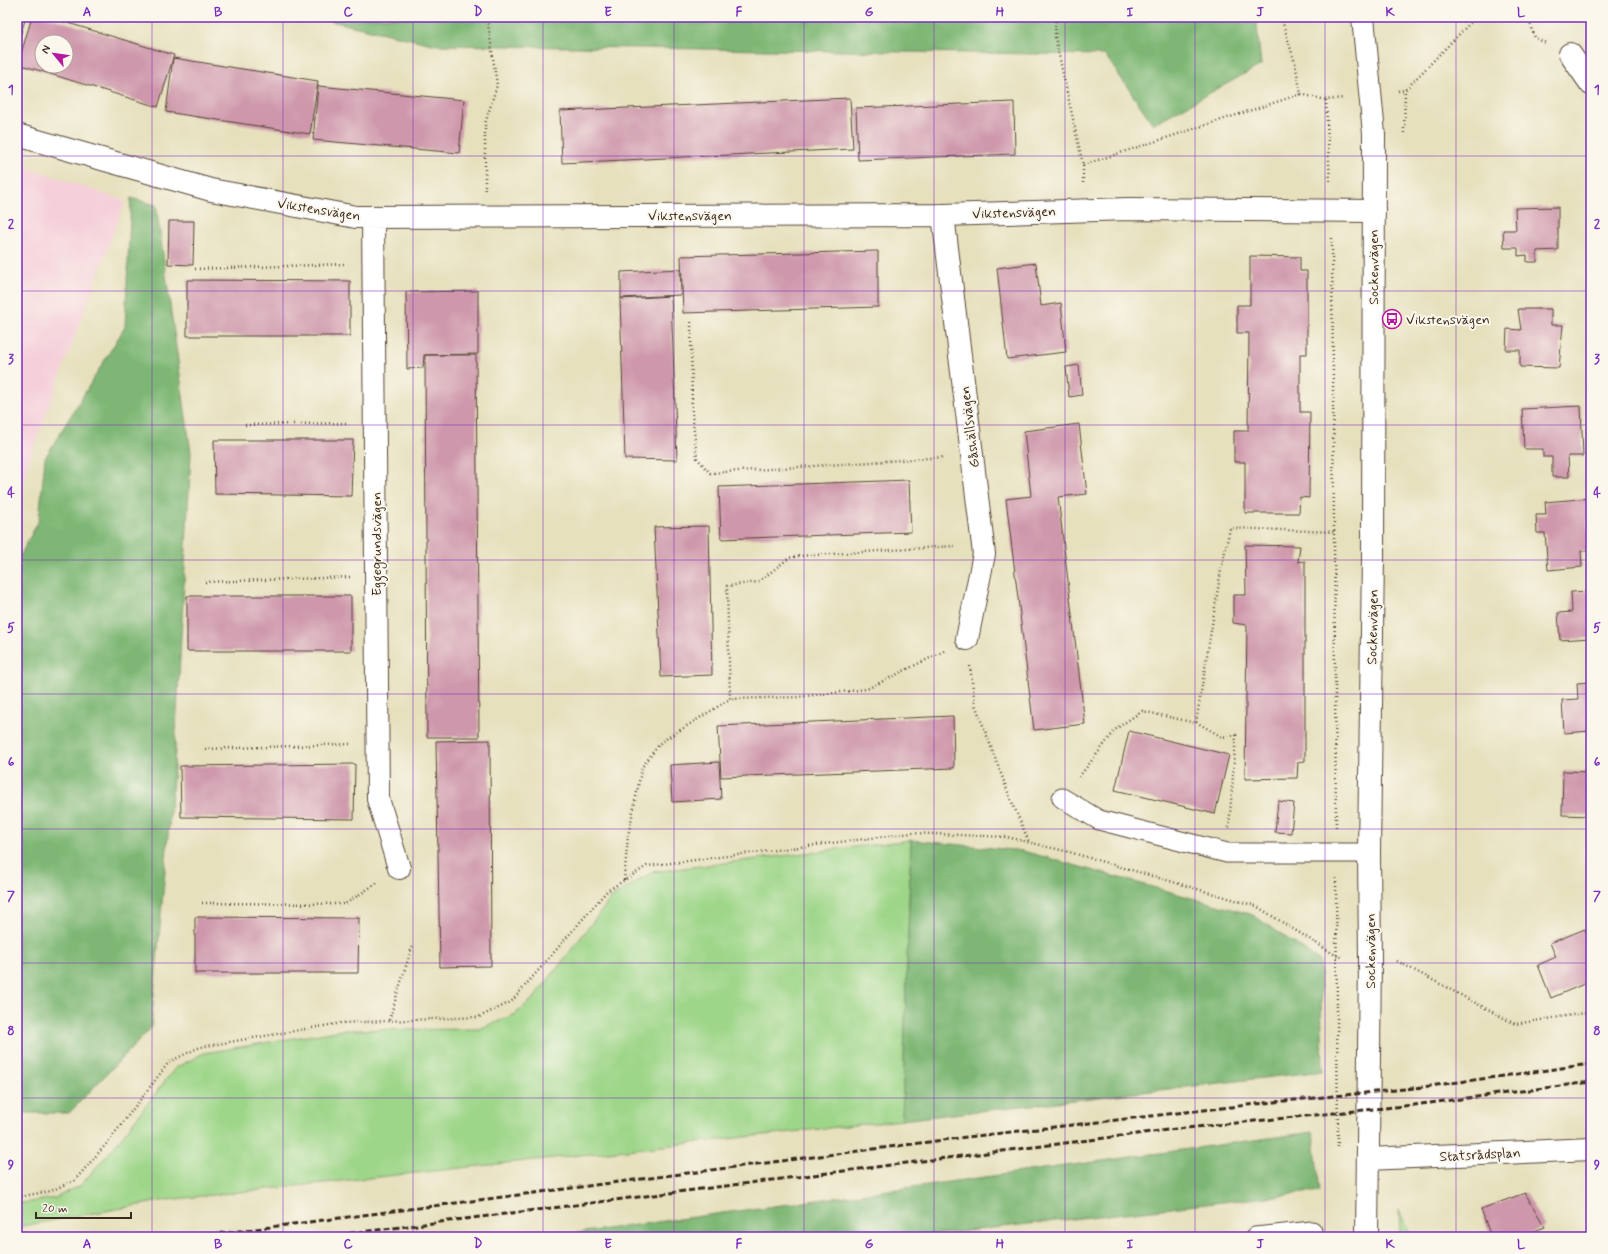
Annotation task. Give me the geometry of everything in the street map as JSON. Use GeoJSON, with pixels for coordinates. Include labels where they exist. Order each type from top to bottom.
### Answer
{"type":"FeatureCollection","features":[{"type":"Feature","properties":{"kind":"street","name":"Sockenvägen"},"geometry":{"type":"LineString","coordinates":[[1364,17],[1374,134],[1369,854],[1370,960],[1367,1237]]}},
{"type":"Feature","properties":{"kind":"street"},"geometry":{"type":"LineString","coordinates":[[1570,54],[1591,84]]}},
{"type":"Feature","properties":{"kind":"street","name":"Vikstensvägen"},"geometry":{"type":"LineString","coordinates":[[17,135],[211,190],[356,217],[943,215],[1085,210],[1374,211]]}},
{"type":"Feature","properties":{"kind":"street","name":"Gåshällsvägen"},"geometry":{"type":"LineString","coordinates":[[943,215],[984,554],[967,639]]}},
{"type":"Feature","properties":{"kind":"street","name":"Eggegrundsvägen"},"geometry":{"type":"LineString","coordinates":[[373,216],[378,799],[399,868]]}},
{"type":"Feature","properties":{"kind":"street","name":"Statsrådsplan"},"geometry":{"type":"LineString","coordinates":[[1368,1159],[1591,1149]]}},
{"type":"Feature","properties":{"kind":"lane"},"geometry":{"type":"LineString","coordinates":[[1062,798],[1099,820],[1227,853],[1369,854]]}},
{"type":"Feature","properties":{"kind":"lane"},"geometry":{"type":"LineString","coordinates":[[1256,1237],[1312,1231]]}},
{"type":"Feature","properties":{"kind":"path"},"geometry":{"type":"LineString","coordinates":[[485,216],[485,124],[497,85],[487,17]]}},
{"type":"Feature","properties":{"kind":"path"},"geometry":{"type":"LineString","coordinates":[[1056,17],[1055,37],[1083,165],[1085,210]]}},
{"type":"Feature","properties":{"kind":"path"},"geometry":{"type":"LineString","coordinates":[[1281,17],[1295,63],[1301,94]]}},
{"type":"Feature","properties":{"kind":"path"},"geometry":{"type":"LineString","coordinates":[[1405,90],[1476,17]]}},
{"type":"Feature","properties":{"kind":"path"},"geometry":{"type":"LineString","coordinates":[[1083,165],[1301,94],[1326,100],[1332,234],[1338,1151]]}},
{"type":"Feature","properties":{"kind":"path"},"geometry":{"type":"LineString","coordinates":[[195,269],[374,263]]}},
{"type":"Feature","properties":{"kind":"path"},"geometry":{"type":"LineString","coordinates":[[690,322],[692,413],[697,458],[710,473],[972,456]]}},
{"type":"Feature","properties":{"kind":"path"},"geometry":{"type":"LineString","coordinates":[[245,425],[375,422]]}},
{"type":"Feature","properties":{"kind":"path"},"geometry":{"type":"LineString","coordinates":[[1196,722],[1221,570],[1230,528],[1334,532]]}},
{"type":"Feature","properties":{"kind":"path"},"geometry":{"type":"LineString","coordinates":[[730,699],[727,586],[758,582],[789,558],[799,556],[983,545]]}},
{"type":"Feature","properties":{"kind":"path"},"geometry":{"type":"LineString","coordinates":[[205,582],[376,576]]}},
{"type":"Feature","properties":{"kind":"path"},"geometry":{"type":"LineString","coordinates":[[624,881],[628,836],[642,767],[661,742],[730,699],[797,697],[867,689],[967,639],[975,704],[1009,795],[1030,843]]}},
{"type":"Feature","properties":{"kind":"path"},"geometry":{"type":"LineString","coordinates":[[1062,798],[1117,728],[1142,710],[1196,722],[1222,737],[1236,736],[1227,853]]}},
{"type":"Feature","properties":{"kind":"path"},"geometry":{"type":"LineString","coordinates":[[205,749],[377,742]]}},
{"type":"Feature","properties":{"kind":"path"},"geometry":{"type":"LineString","coordinates":[[17,1197],[51,1192],[75,1180],[108,1142],[169,1062],[200,1047],[340,1023],[480,1017],[511,1002],[607,891],[648,866],[912,832],[1006,837],[1069,852],[1256,906],[1337,956],[1397,962],[1516,1024],[1591,1012]]}},
{"type":"Feature","properties":{"kind":"path"},"geometry":{"type":"LineString","coordinates":[[202,903],[345,904],[399,868]]}},
{"type":"Feature","properties":{"kind":"path"},"geometry":{"type":"LineString","coordinates":[[389,1020],[413,944]]}},
{"type":"Feature","properties":{"kind":"shaded area"},"geometry":{"type":"Polygon","coordinates":[[[17,164],[125,201],[26,468],[17,548],[17,164]]]}},
{"type":"Feature","properties":{"kind":"green space"},"geometry":{"type":"Polygon","coordinates":[[[313,17],[1256,17],[1261,65],[1153,124],[1105,55],[437,45],[313,17]]]}},
{"type":"Feature","properties":{"kind":"green space"},"geometry":{"type":"Polygon","coordinates":[[[131,198],[156,205],[191,453],[174,768],[151,1028],[69,1113],[17,1113],[17,562],[39,520],[45,458],[125,327],[131,198]]]}},
{"type":"Feature","properties":{"kind":"green space"},"geometry":{"type":"Polygon","coordinates":[[[911,840],[902,1120],[167,1200],[17,1227],[17,1204],[55,1198],[81,1185],[114,1147],[175,1068],[204,1053],[343,1030],[479,1029],[514,1015],[534,998],[612,897],[652,872],[911,840]]]}},
{"type":"Feature","properties":{"kind":"green space"},"geometry":{"type":"Polygon","coordinates":[[[911,840],[1023,851],[1253,915],[1320,961],[1323,1071],[902,1120],[911,840]]]}},
{"type":"Feature","properties":{"kind":"green space"},"geometry":{"type":"Polygon","coordinates":[[[1313,1132],[1320,1191],[914,1237],[548,1237],[1313,1132]]]}},
{"type":"Feature","properties":{"kind":"green space"},"geometry":{"type":"Polygon","coordinates":[[[1399,1210],[1411,1237],[1400,1237],[1399,1210]]]}},
{"type":"Feature","properties":{"kind":"building"},"geometry":{"type":"Polygon","coordinates":[[[17,17],[26,17],[17,46],[17,17]]]}},
{"type":"Feature","properties":{"kind":"building"},"geometry":{"type":"Polygon","coordinates":[[[32,17],[48,17],[174,55],[158,107],[51,74],[74,74],[74,34],[34,34],[34,69],[18,64],[32,17]]]}},
{"type":"Feature","properties":{"kind":"building"},"geometry":{"type":"Polygon","coordinates":[[[173,58],[318,81],[310,134],[166,112],[173,58]]]}},
{"type":"Feature","properties":{"kind":"building"},"geometry":{"type":"Polygon","coordinates":[[[318,86],[464,100],[459,153],[313,140],[318,86]]]}},
{"type":"Feature","properties":{"kind":"building"},"geometry":{"type":"Polygon","coordinates":[[[850,98],[853,149],[562,163],[560,111],[850,98]]]}},
{"type":"Feature","properties":{"kind":"building"},"geometry":{"type":"Polygon","coordinates":[[[1014,102],[1015,154],[858,160],[856,108],[1014,102]]]}},
{"type":"Feature","properties":{"kind":"building"},"geometry":{"type":"Polygon","coordinates":[[[1558,207],[1558,250],[1537,251],[1537,262],[1527,262],[1527,255],[1518,256],[1518,248],[1504,248],[1503,230],[1516,230],[1515,208],[1558,207]]]}},
{"type":"Feature","properties":{"kind":"building"},"geometry":{"type":"Polygon","coordinates":[[[169,221],[194,221],[193,265],[168,264],[169,221]]]}},
{"type":"Feature","properties":{"kind":"building"},"geometry":{"type":"Polygon","coordinates":[[[878,251],[878,307],[683,313],[681,256],[878,251]]]}},
{"type":"Feature","properties":{"kind":"building"},"geometry":{"type":"Polygon","coordinates":[[[1250,256],[1300,257],[1300,271],[1307,271],[1307,354],[1300,354],[1300,412],[1310,412],[1309,498],[1300,497],[1299,513],[1245,513],[1245,462],[1234,462],[1234,431],[1248,431],[1249,333],[1237,333],[1237,305],[1250,305],[1250,256]]]}},
{"type":"Feature","properties":{"kind":"building"},"geometry":{"type":"Polygon","coordinates":[[[1036,263],[1041,306],[1061,303],[1066,352],[1007,359],[997,268],[1036,263]]]}},
{"type":"Feature","properties":{"kind":"building"},"geometry":{"type":"Polygon","coordinates":[[[680,269],[681,295],[621,298],[621,272],[680,269]]]}},
{"type":"Feature","properties":{"kind":"building"},"geometry":{"type":"Polygon","coordinates":[[[187,280],[350,281],[350,336],[187,336],[187,280]]]}},
{"type":"Feature","properties":{"kind":"building"},"geometry":{"type":"Polygon","coordinates":[[[478,291],[478,354],[424,355],[423,368],[407,369],[406,292],[478,291]]]}},
{"type":"Feature","properties":{"kind":"building"},"geometry":{"type":"Polygon","coordinates":[[[671,296],[677,460],[625,459],[620,299],[671,296]]]}},
{"type":"Feature","properties":{"kind":"building"},"geometry":{"type":"Polygon","coordinates":[[[1518,309],[1551,309],[1551,325],[1563,325],[1559,368],[1520,367],[1520,350],[1506,350],[1507,329],[1521,330],[1518,309]]]}},
{"type":"Feature","properties":{"kind":"building"},"geometry":{"type":"Polygon","coordinates":[[[425,355],[476,355],[479,737],[427,737],[425,355]]]}},
{"type":"Feature","properties":{"kind":"building"},"geometry":{"type":"Polygon","coordinates":[[[1079,365],[1082,395],[1069,397],[1066,367],[1079,365]]]}},
{"type":"Feature","properties":{"kind":"building"},"geometry":{"type":"Polygon","coordinates":[[[1581,406],[1583,456],[1568,456],[1569,477],[1552,477],[1552,457],[1543,457],[1543,449],[1524,449],[1522,409],[1581,406]]]}},
{"type":"Feature","properties":{"kind":"building"},"geometry":{"type":"Polygon","coordinates":[[[1079,424],[1087,494],[1058,497],[1085,724],[1034,730],[1006,499],[1031,496],[1024,431],[1079,424]]]}},
{"type":"Feature","properties":{"kind":"building"},"geometry":{"type":"Polygon","coordinates":[[[214,440],[353,440],[351,496],[215,494],[214,440]]]}},
{"type":"Feature","properties":{"kind":"building"},"geometry":{"type":"Polygon","coordinates":[[[909,480],[911,532],[721,539],[719,487],[909,480]]]}},
{"type":"Feature","properties":{"kind":"building"},"geometry":{"type":"Polygon","coordinates":[[[1591,498],[1591,516],[1587,517],[1589,551],[1581,551],[1582,567],[1548,570],[1545,533],[1537,533],[1536,515],[1546,515],[1545,502],[1591,498]]]}},
{"type":"Feature","properties":{"kind":"building"},"geometry":{"type":"Polygon","coordinates":[[[709,526],[712,675],[661,677],[654,527],[709,526]]]}},
{"type":"Feature","properties":{"kind":"building"},"geometry":{"type":"Polygon","coordinates":[[[1245,545],[1300,546],[1298,562],[1305,561],[1305,761],[1298,762],[1297,778],[1245,779],[1247,625],[1233,623],[1233,595],[1246,595],[1245,545]]]}},
{"type":"Feature","properties":{"kind":"building"},"geometry":{"type":"Polygon","coordinates":[[[1591,591],[1591,638],[1560,640],[1558,613],[1572,612],[1571,592],[1591,591]]]}},
{"type":"Feature","properties":{"kind":"building"},"geometry":{"type":"Polygon","coordinates":[[[187,596],[351,596],[351,651],[187,651],[187,596]]]}},
{"type":"Feature","properties":{"kind":"building"},"geometry":{"type":"Polygon","coordinates":[[[1591,682],[1591,731],[1564,733],[1562,700],[1578,699],[1577,683],[1591,682]]]}},
{"type":"Feature","properties":{"kind":"building"},"geometry":{"type":"Polygon","coordinates":[[[953,716],[954,768],[721,777],[718,726],[953,716]]]}},
{"type":"Feature","properties":{"kind":"building"},"geometry":{"type":"Polygon","coordinates":[[[1129,731],[1229,755],[1215,814],[1115,790],[1129,731]]]}},
{"type":"Feature","properties":{"kind":"building"},"geometry":{"type":"Polygon","coordinates":[[[490,740],[491,966],[440,967],[436,741],[490,740]]]}},
{"type":"Feature","properties":{"kind":"building"},"geometry":{"type":"Polygon","coordinates":[[[719,762],[721,799],[672,802],[670,765],[719,762]]]}},
{"type":"Feature","properties":{"kind":"building"},"geometry":{"type":"Polygon","coordinates":[[[355,764],[354,819],[181,817],[180,766],[355,764]]]}},
{"type":"Feature","properties":{"kind":"building"},"geometry":{"type":"Polygon","coordinates":[[[1563,771],[1591,772],[1591,816],[1562,815],[1563,771]]]}},
{"type":"Feature","properties":{"kind":"building"},"geometry":{"type":"Polygon","coordinates":[[[1278,801],[1294,803],[1291,833],[1275,832],[1278,801]]]}},
{"type":"Feature","properties":{"kind":"building"},"geometry":{"type":"Polygon","coordinates":[[[195,917],[359,918],[358,973],[195,973],[195,917]]]}},
{"type":"Feature","properties":{"kind":"building"},"geometry":{"type":"Polygon","coordinates":[[[1585,929],[1591,945],[1591,981],[1551,998],[1538,965],[1556,957],[1550,943],[1585,929]]]}},
{"type":"Feature","properties":{"kind":"building"},"geometry":{"type":"Polygon","coordinates":[[[1525,1193],[1545,1227],[1519,1237],[1491,1237],[1481,1209],[1525,1193]]]}},
{"type":"Feature","properties":{"kind":"railway"},"geometry":{"type":"LineString","coordinates":[[193,1237],[967,1137],[1274,1102],[1415,1088],[1591,1064]]}},
{"type":"Feature","properties":{"kind":"railway"},"geometry":{"type":"LineString","coordinates":[[322,1237],[1176,1129],[1414,1105],[1591,1082]]}},
{"type":"Feature","properties":{"kind":"place","name":"Vikstensvägen"},"geometry":{"type":"Point","coordinates":[1392,319]}}]}
